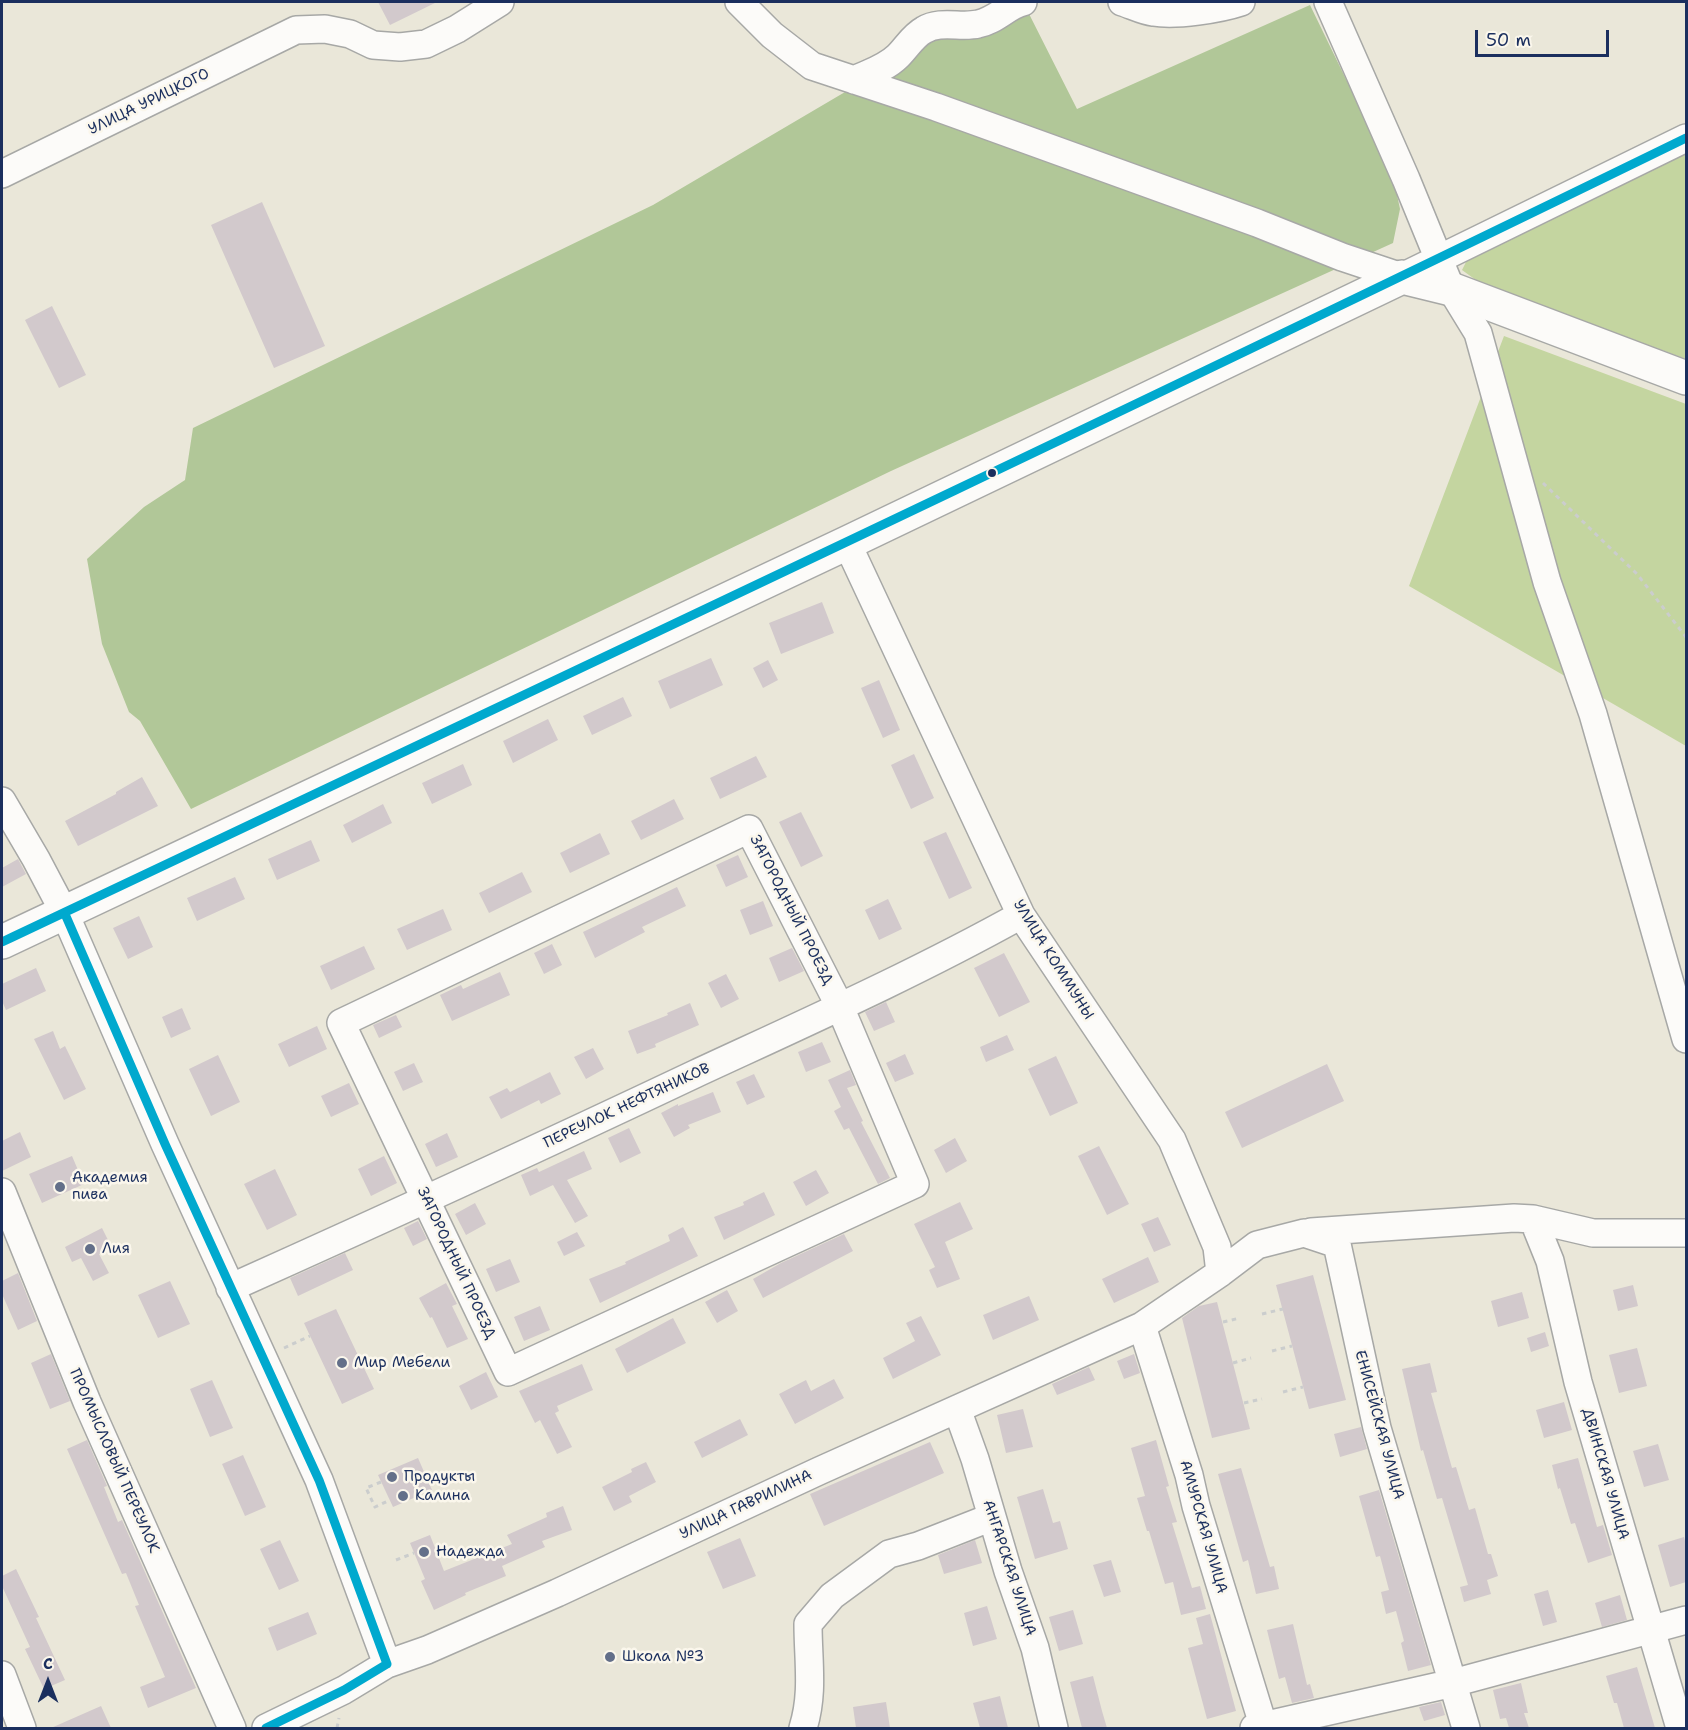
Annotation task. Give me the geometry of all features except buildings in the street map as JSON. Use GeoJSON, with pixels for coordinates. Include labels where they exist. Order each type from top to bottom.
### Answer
{"type":"FeatureCollection","features":[{"type":"Feature","properties":{"kind":"main road"},"geometry":{"type":"LineString","coordinates":[[2,942],[848,543],[1402,277],[1451,289],[1686,378]]}},
{"type":"Feature","properties":{"kind":"street","name":"УЛИЦА УРИЦКОГО"},"geometry":{"type":"LineString","coordinates":[[2,174],[296,30],[325,29],[350,34],[373,45],[400,47],[426,44],[457,29],[500,2]]}},
{"type":"Feature","properties":{"kind":"street"},"geometry":{"type":"LineString","coordinates":[[739,2],[772,35],[812,66],[936,107],[1402,277],[1686,138]]}},
{"type":"Feature","properties":{"kind":"street"},"geometry":{"type":"LineString","coordinates":[[854,80],[889,63],[926,29],[937,25],[982,24],[1012,5],[1023,2]]}},
{"type":"Feature","properties":{"kind":"street"},"geometry":{"type":"LineString","coordinates":[[1122,2],[1152,12],[1188,12],[1241,2]]}},
{"type":"Feature","properties":{"kind":"street"},"geometry":{"type":"LineString","coordinates":[[1328,2],[1406,179],[1451,289],[1478,333],[1547,582],[1593,714],[1686,1039]]}},
{"type":"Feature","properties":{"kind":"street","name":"УЛИЦА КОММУНЫ"},"geometry":{"type":"LineString","coordinates":[[848,543],[1021,915],[1172,1140],[1217,1247],[1220,1273]]}},
{"type":"Feature","properties":{"kind":"street"},"geometry":{"type":"LineString","coordinates":[[2,801],[36,859],[64,914],[230,1288],[319,1480],[387,1664]]}},
{"type":"Feature","properties":{"kind":"street","name":"ЗАГОРОДНЫЙ ПРОЕЗД"},"geometry":{"type":"LineString","coordinates":[[749,829],[840,1007],[915,1184],[508,1372],[341,1023],[749,829]]}},
{"type":"Feature","properties":{"kind":"street","name":"ПЕРЕУЛОК НЕФТЯНИКОВ"},"geometry":{"type":"LineString","coordinates":[[230,1288],[427,1200],[840,1007],[978,939],[1021,915]]}},
{"type":"Feature","properties":{"kind":"street","name":"ПРОМЫСЛОВЫЙ ПЕРЕУЛОК"},"geometry":{"type":"LineString","coordinates":[[2,1192],[87,1402],[232,1728]]}},
{"type":"Feature","properties":{"kind":"street"},"geometry":{"type":"LineString","coordinates":[[1220,1273],[1257,1245],[1304,1233],[1337,1229],[1514,1218],[1593,1233],[1686,1233]]}},
{"type":"Feature","properties":{"kind":"street","name":"ДВИНСКАЯ УЛИЦА"},"geometry":{"type":"LineString","coordinates":[[1533,1220],[1551,1261],[1578,1383],[1680,1728]]}},
{"type":"Feature","properties":{"kind":"street","name":"ЕНИСЕЙСКАЯ УЛИЦА"},"geometry":{"type":"LineString","coordinates":[[1304,1233],[1337,1244],[1377,1428],[1466,1728]]}},
{"type":"Feature","properties":{"kind":"street","name":"УЛИЦА ГАВРИЛИНА"},"geometry":{"type":"LineString","coordinates":[[266,1728],[344,1690],[387,1664],[427,1650],[557,1593],[819,1471],[1142,1326],[1220,1273]]}},
{"type":"Feature","properties":{"kind":"street","name":"АМУРСКАЯ УЛИЦА"},"geometry":{"type":"LineString","coordinates":[[1142,1326],[1260,1728]]}},
{"type":"Feature","properties":{"kind":"street","name":"АНГАРСКАЯ УЛИЦА"},"geometry":{"type":"LineString","coordinates":[[957,1409],[1035,1648],[1054,1728]]}},
{"type":"Feature","properties":{"kind":"street"},"geometry":{"type":"LineString","coordinates":[[817,1728],[811,1693],[808,1624],[832,1596],[889,1554],[918,1546],[992,1517]]}},
{"type":"Feature","properties":{"kind":"street"},"geometry":{"type":"LineString","coordinates":[[1260,1728],[1453,1683],[1686,1620]]}},
{"type":"Feature","properties":{"kind":"street"},"geometry":{"type":"LineString","coordinates":[[2,1675],[22,1728]]}},
{"type":"Feature","properties":{"kind":"street"},"geometry":{"type":"LineString","coordinates":[[803,1728],[809,1711],[811,1693]]}},
{"type":"Feature","properties":{"kind":"path"},"geometry":{"type":"LineString","coordinates":[[1541,481],[1637,574],[1686,637]]}},
{"type":"Feature","properties":{"kind":"path"},"geometry":{"type":"LineString","coordinates":[[1262,1314],[1283,1308]]}},
{"type":"Feature","properties":{"kind":"path"},"geometry":{"type":"LineString","coordinates":[[1223,1322],[1240,1318]]}},
{"type":"Feature","properties":{"kind":"path"},"geometry":{"type":"LineString","coordinates":[[284,1348],[310,1336]]}},
{"type":"Feature","properties":{"kind":"path"},"geometry":{"type":"LineString","coordinates":[[1272,1351],[1292,1346]]}},
{"type":"Feature","properties":{"kind":"path"},"geometry":{"type":"LineString","coordinates":[[1233,1363],[1251,1358]]}},
{"type":"Feature","properties":{"kind":"path"},"geometry":{"type":"LineString","coordinates":[[1283,1392],[1303,1387]]}},
{"type":"Feature","properties":{"kind":"path"},"geometry":{"type":"LineString","coordinates":[[1244,1404],[1262,1399]]}},
{"type":"Feature","properties":{"kind":"path"},"geometry":{"type":"LineString","coordinates":[[381,1482],[366,1488],[375,1507],[390,1500]]}},
{"type":"Feature","properties":{"kind":"path"},"geometry":{"type":"LineString","coordinates":[[396,1560],[414,1553]]}},
{"type":"Feature","properties":{"kind":"green space"},"geometry":{"type":"Polygon","coordinates":[[[998,2],[1023,2],[1077,109],[1310,5],[1393,176],[1400,209],[1393,243],[891,471],[191,809],[140,721],[129,712],[102,644],[87,559],[144,507],[185,480],[193,428],[653,205],[998,2]]]}},
{"type":"Feature","properties":{"kind":"green space"},"geometry":{"type":"Polygon","coordinates":[[[1686,153],[1686,359],[1480,283],[1462,270],[1468,258],[1686,153]]]}},
{"type":"Feature","properties":{"kind":"green space"},"geometry":{"type":"Polygon","coordinates":[[[1504,336],[1686,404],[1686,746],[1409,586],[1504,336]]]}},
{"type":"Feature","properties":{"kind":"transit line"},"geometry":{"type":"LineString","coordinates":[[2,942],[1056,442],[1686,138]]}},
{"type":"Feature","properties":{"kind":"transit line"},"geometry":{"type":"LineString","coordinates":[[65,914],[165,1144],[319,1480],[387,1664]]}},
{"type":"Feature","properties":{"kind":"transit line"},"geometry":{"type":"LineString","coordinates":[[266,1728],[344,1690],[387,1664]]}},
{"type":"Feature","properties":{"kind":"place","name":"Академия пива"},"geometry":{"type":"Point","coordinates":[60,1187]}},
{"type":"Feature","properties":{"kind":"place","name":"Лия"},"geometry":{"type":"Point","coordinates":[90,1249]}},
{"type":"Feature","properties":{"kind":"place","name":"Мир Мебели"},"geometry":{"type":"Point","coordinates":[342,1363]}},
{"type":"Feature","properties":{"kind":"place","name":"Продукты"},"geometry":{"type":"Point","coordinates":[392,1477]}},
{"type":"Feature","properties":{"kind":"place","name":"Калина"},"geometry":{"type":"Point","coordinates":[403,1496]}},
{"type":"Feature","properties":{"kind":"place","name":"Надежда"},"geometry":{"type":"Point","coordinates":[424,1552]}},
{"type":"Feature","properties":{"kind":"place","name":"Школа №3"},"geometry":{"type":"Point","coordinates":[610,1657]}}]}
